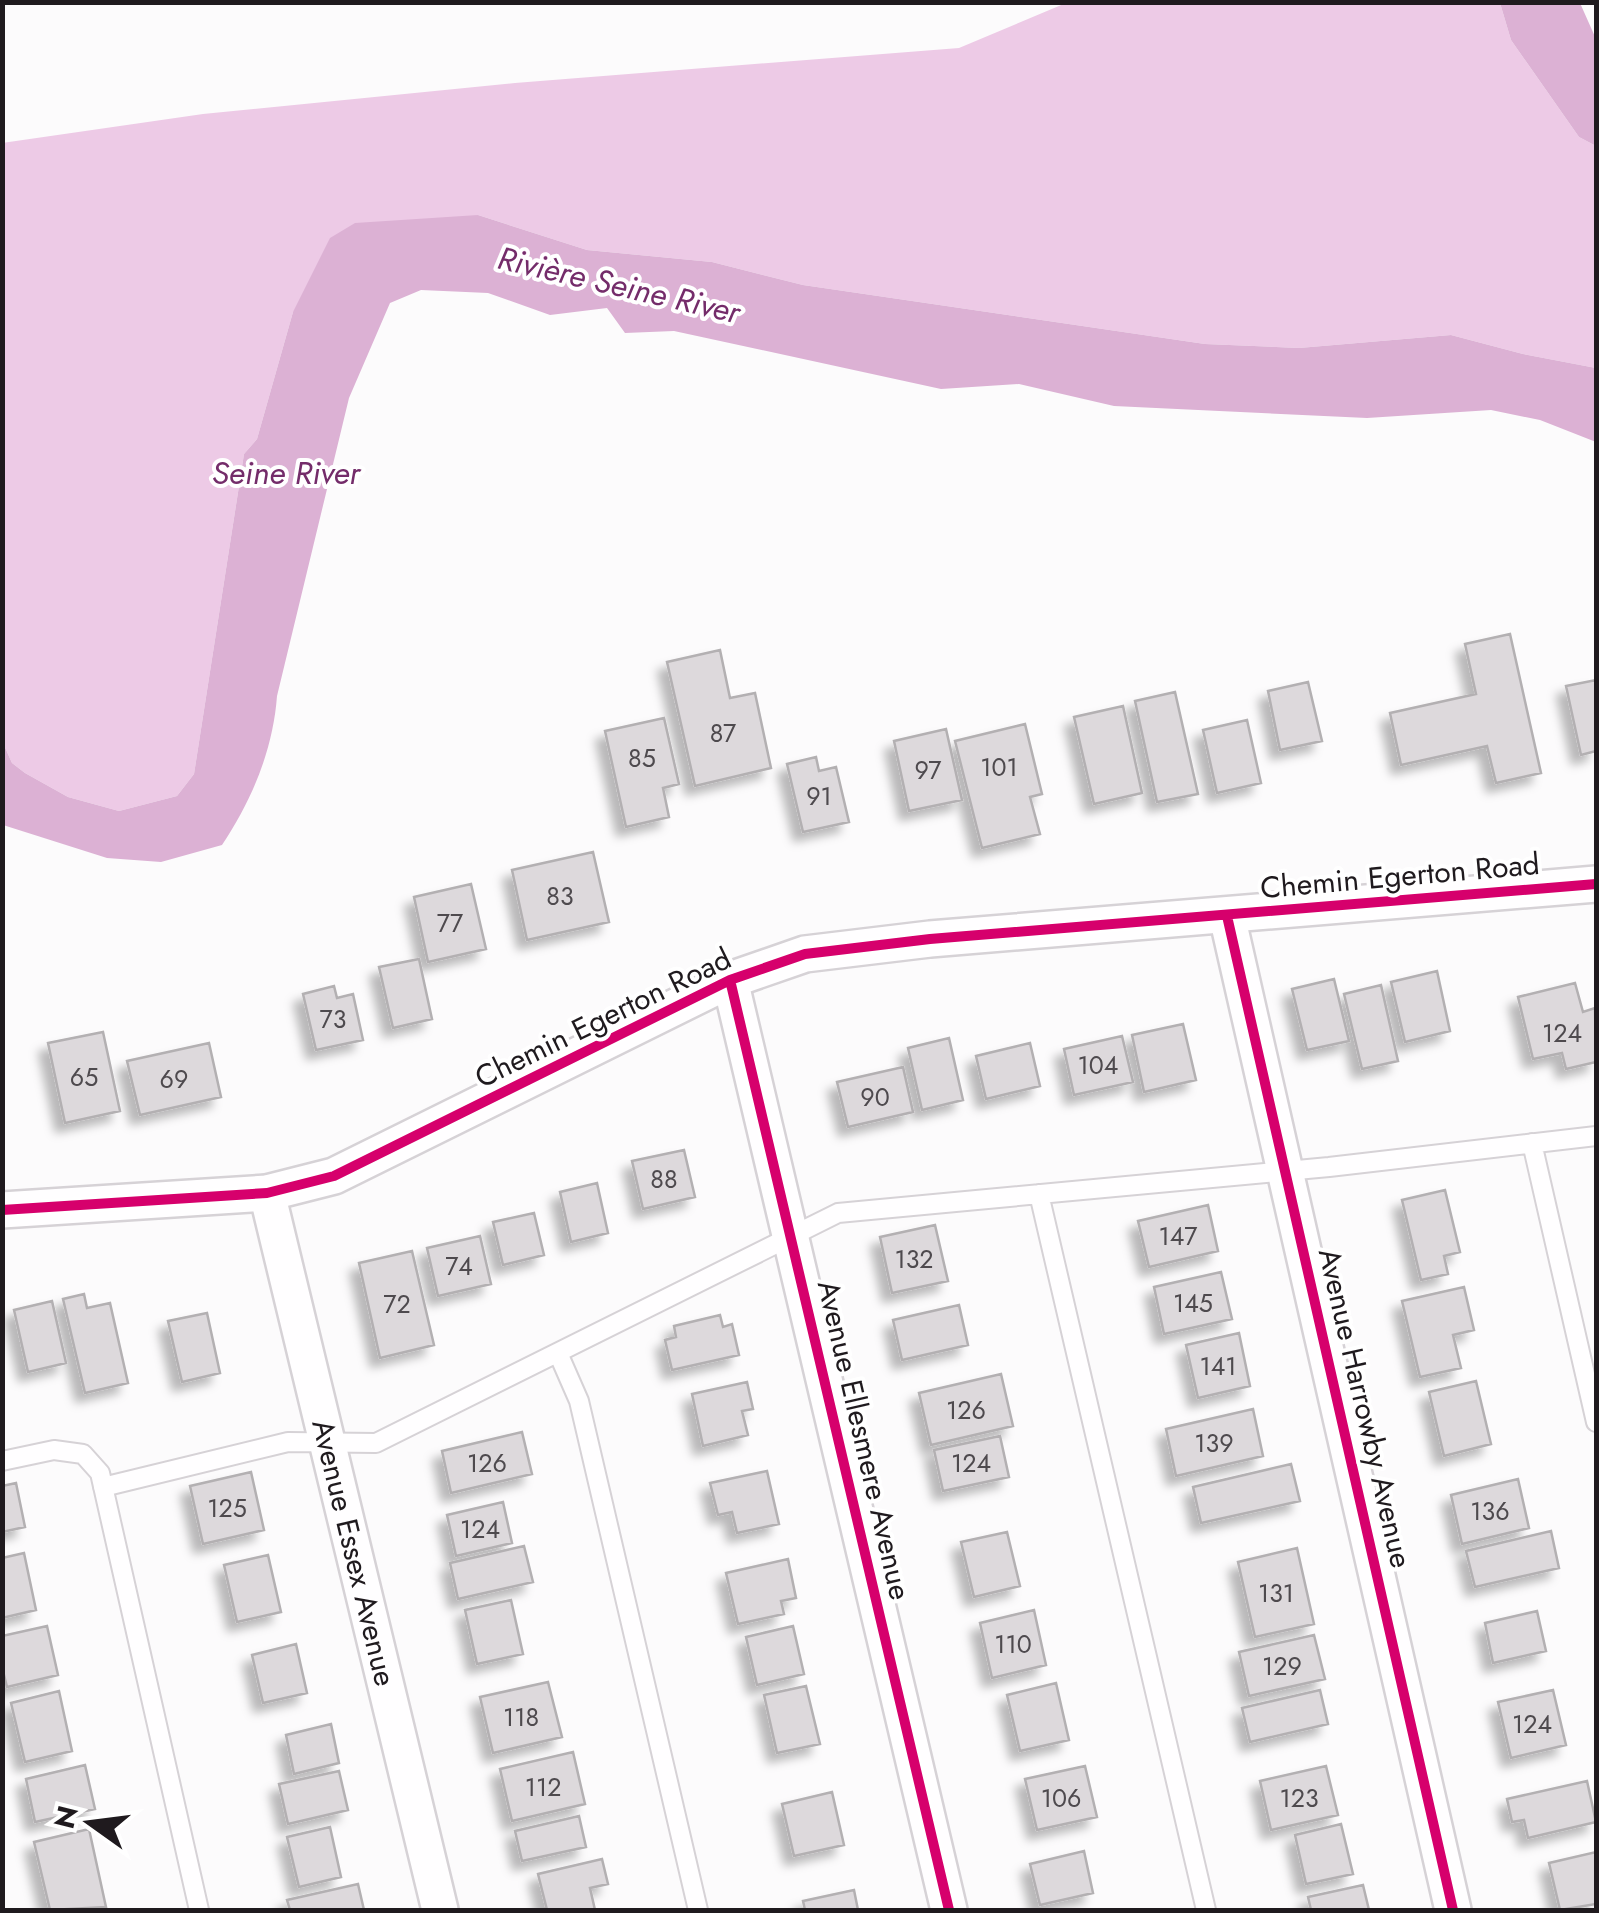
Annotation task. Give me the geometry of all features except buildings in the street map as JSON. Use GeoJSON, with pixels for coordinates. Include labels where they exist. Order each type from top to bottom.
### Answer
{"type":"FeatureCollection","features":[{"type":"Feature","properties":{"kind":"street","name":"Chemin Egerton Road"},"geometry":{"type":"LineString","coordinates":[[2,1210],[268,1193],[334,1176],[730,980],[805,954],[1596,884]]}},
{"type":"Feature","properties":{"kind":"street","name":"Avenue Harrowby Avenue"},"geometry":{"type":"LineString","coordinates":[[1227,916],[1453,1910]]}},
{"type":"Feature","properties":{"kind":"street","name":"Avenue Ellesmere Avenue"},"geometry":{"type":"LineString","coordinates":[[730,980],[948,1910]]}},
{"type":"Feature","properties":{"kind":"street","name":"Avenue Essex Avenue"},"geometry":{"type":"LineString","coordinates":[[268,1193],[440,1910]]}},
{"type":"Feature","properties":{"kind":"lane"},"geometry":{"type":"LineString","coordinates":[[103,1487],[288,1442],[376,1442],[838,1214],[1596,1136]]}},
{"type":"Feature","properties":{"kind":"lane"},"geometry":{"type":"LineString","coordinates":[[1532,1143],[1596,1422]]}},
{"type":"Feature","properties":{"kind":"lane"},"geometry":{"type":"LineString","coordinates":[[1038,1194],[1206,1910]]}},
{"type":"Feature","properties":{"kind":"lane"},"geometry":{"type":"LineString","coordinates":[[558,1353],[579,1401],[698,1910]]}},
{"type":"Feature","properties":{"kind":"lane"},"geometry":{"type":"LineString","coordinates":[[2,1461],[54,1450],[83,1454],[100,1473],[199,1910]]}},
{"type":"Feature","properties":{"kind":"shaded area"},"geometry":{"type":"Polygon","coordinates":[[[1066,3],[1500,3],[1511,40],[1579,137],[1596,146],[1596,368],[1451,335],[1299,348],[1205,344],[803,285],[712,262],[587,250],[478,215],[293,312],[257,439],[244,454],[194,774],[177,796],[119,811],[68,797],[12,763],[3,743],[2,143],[203,114],[515,83],[959,48],[1066,3]]]}},
{"type":"Feature","properties":{"kind":"water"},"geometry":{"type":"Polygon","coordinates":[[[1500,3],[1580,3],[1596,39],[1596,146],[1579,137],[1511,40],[1500,3]]]}},
{"type":"Feature","properties":{"kind":"water","name":"Seine River"},"geometry":{"type":"Polygon","coordinates":[[[478,215],[587,250],[712,262],[803,285],[1205,344],[1299,348],[1451,335],[1596,368],[1596,442],[1540,420],[1491,410],[1367,418],[1114,406],[1019,384],[941,389],[674,331],[625,333],[607,308],[550,315],[488,293],[421,290],[390,303],[349,398],[266,755],[252,792],[222,845],[161,862],[107,858],[3,825],[3,743],[12,763],[68,797],[119,811],[177,796],[194,774],[244,454],[257,439],[293,312],[330,238],[355,223],[478,215]]]}},
{"type":"Feature","properties":{"kind":"cycle path"},"geometry":{"type":"LineString","coordinates":[[2,1210],[267,1193],[334,1176],[730,980],[805,954],[930,939],[1596,884]]}},
{"type":"Feature","properties":{"kind":"cycle path"},"geometry":{"type":"LineString","coordinates":[[1227,916],[1453,1910]]}},
{"type":"Feature","properties":{"kind":"cycle path"},"geometry":{"type":"LineString","coordinates":[[730,980],[949,1910]]}},
{"type":"Feature","properties":{"kind":"water label","name":"Rivière Seine River"},"geometry":{"type":"Point","coordinates":[619,285]}}]}
